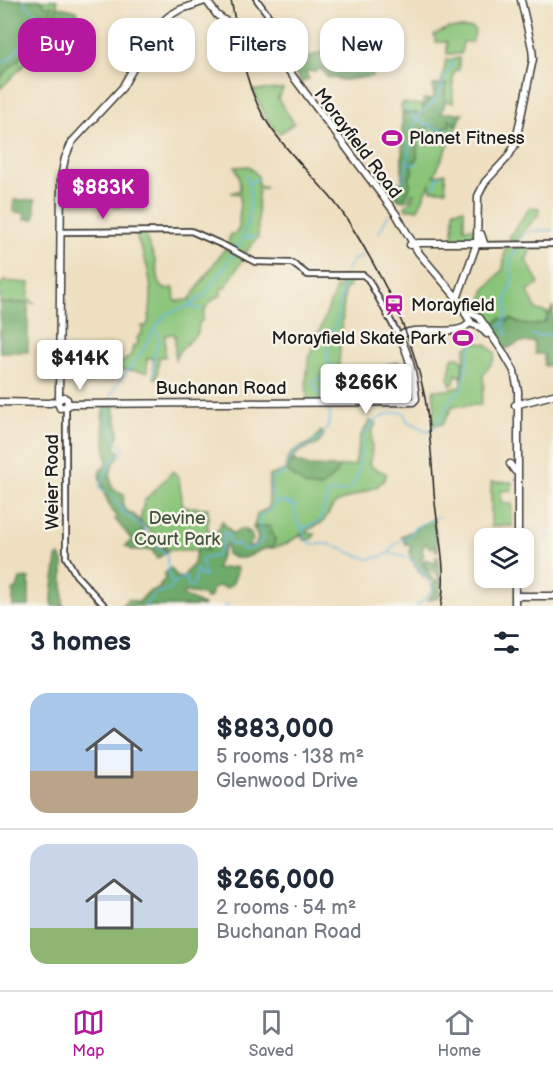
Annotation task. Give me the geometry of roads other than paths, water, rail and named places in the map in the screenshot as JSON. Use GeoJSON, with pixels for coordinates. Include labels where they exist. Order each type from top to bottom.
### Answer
{"type":"FeatureCollection","features":[{"type":"Feature","properties":{"kind":"main road"},"geometry":{"type":"LineString","coordinates":[[457,299],[479,244],[480,197],[487,182],[517,148],[535,63],[534,47],[522,0]]}},
{"type":"Feature","properties":{"kind":"main road","name":"Morayfield Road"},"geometry":{"type":"LineString","coordinates":[[206,1],[214,12],[223,18]]}},
{"type":"Feature","properties":{"kind":"main road","name":"Morayfield Road"},"geometry":{"type":"LineString","coordinates":[[206,1],[225,18]]}},
{"type":"Feature","properties":{"kind":"main road"},"geometry":{"type":"LineString","coordinates":[[63,404],[61,232],[63,173],[72,146],[81,133],[123,90],[160,26],[176,14],[206,1]]}},
{"type":"Feature","properties":{"kind":"main road","name":"Morayfield Road"},"geometry":{"type":"LineString","coordinates":[[287,72],[474,321]]}},
{"type":"Feature","properties":{"kind":"main road","name":"Morayfield Road"},"geometry":{"type":"LineString","coordinates":[[290,72],[398,210],[409,236],[417,245],[438,282],[487,332],[514,371],[518,384],[515,458],[516,528]]}},
{"type":"Feature","properties":{"kind":"main road"},"geometry":{"type":"LineString","coordinates":[[460,243],[475,239],[479,234]]}},
{"type":"Feature","properties":{"kind":"main road"},"geometry":{"type":"LineString","coordinates":[[417,245],[479,244]]}},
{"type":"Feature","properties":{"kind":"main road"},"geometry":{"type":"LineString","coordinates":[[417,245],[479,244]]}},
{"type":"Feature","properties":{"kind":"main road"},"geometry":{"type":"LineString","coordinates":[[452,293],[457,293],[461,288]]}},
{"type":"Feature","properties":{"kind":"main road"},"geometry":{"type":"LineString","coordinates":[[399,337],[416,332],[463,330],[474,321]]}},
{"type":"Feature","properties":{"kind":"main road","name":"Buchanan Road"},"geometry":{"type":"LineString","coordinates":[[0,402],[63,404],[78,402],[415,402],[406,348],[399,337]]}},
{"type":"Feature","properties":{"kind":"main road"},"geometry":{"type":"LineString","coordinates":[[517,405],[553,395]]}},
{"type":"Feature","properties":{"kind":"main road","name":"Morayfield Road"},"geometry":{"type":"LineString","coordinates":[[516,528],[517,405]]}},
{"type":"Feature","properties":{"kind":"main road"},"geometry":{"type":"LineString","coordinates":[[515,458],[509,464],[515,471]]}},
{"type":"Feature","properties":{"kind":"main road"},"geometry":{"type":"LineString","coordinates":[[516,588],[517,606]]}},
{"type":"Feature","properties":{"kind":"main road"},"geometry":{"type":"LineString","coordinates":[[516,596],[553,596]]}},
{"type":"Feature","properties":{"kind":"street"},"geometry":{"type":"LineString","coordinates":[[256,0],[268,18]]}},
{"type":"Feature","properties":{"kind":"street"},"geometry":{"type":"LineString","coordinates":[[61,232],[191,231],[255,262],[292,262],[309,275],[365,276],[399,337]]}},
{"type":"Feature","properties":{"kind":"street"},"geometry":{"type":"LineString","coordinates":[[479,244],[505,241],[518,245]]}},
{"type":"Feature","properties":{"kind":"street"},"geometry":{"type":"LineString","coordinates":[[479,244],[553,244]]}},
{"type":"Feature","properties":{"kind":"street","name":"Weier Road"},"geometry":{"type":"LineString","coordinates":[[63,404],[63,546],[71,568],[105,606]]}},
{"type":"Feature","properties":{"kind":"waterway"},"geometry":{"type":"LineString","coordinates":[[0,64],[9,59],[38,28],[40,18],[25,4],[25,0]]}},
{"type":"Feature","properties":{"kind":"waterway"},"geometry":{"type":"LineString","coordinates":[[422,122],[415,119],[437,98],[452,65],[451,60]]}},
{"type":"Feature","properties":{"kind":"waterway"},"geometry":{"type":"LineString","coordinates":[[395,195],[404,178],[415,119],[404,106]]}},
{"type":"Feature","properties":{"kind":"waterway"},"geometry":{"type":"LineString","coordinates":[[424,123],[436,128]]}},
{"type":"Feature","properties":{"kind":"waterway"},"geometry":{"type":"LineString","coordinates":[[437,129],[450,130]]}},
{"type":"Feature","properties":{"kind":"waterway"},"geometry":{"type":"LineString","coordinates":[[409,163],[417,164]]}},
{"type":"Feature","properties":{"kind":"waterway"},"geometry":{"type":"LineString","coordinates":[[237,249],[249,212],[250,192],[245,175]]}},
{"type":"Feature","properties":{"kind":"waterway"},"geometry":{"type":"LineString","coordinates":[[434,187],[437,178],[441,176]]}},
{"type":"Feature","properties":{"kind":"waterway"},"geometry":{"type":"LineString","coordinates":[[250,183],[259,178]]}},
{"type":"Feature","properties":{"kind":"waterway"},"geometry":{"type":"LineString","coordinates":[[379,233],[388,215]]}},
{"type":"Feature","properties":{"kind":"waterway"},"geometry":{"type":"LineString","coordinates":[[518,243],[520,238],[528,233],[553,230]]}},
{"type":"Feature","properties":{"kind":"waterway"},"geometry":{"type":"LineString","coordinates":[[243,238],[254,237]]}},
{"type":"Feature","properties":{"kind":"waterway"},"geometry":{"type":"LineString","coordinates":[[507,297],[512,281],[510,259],[518,248]]}},
{"type":"Feature","properties":{"kind":"waterway"},"geometry":{"type":"LineString","coordinates":[[110,400],[114,388],[143,351],[153,331],[166,314],[188,306],[204,296],[234,254]]}},
{"type":"Feature","properties":{"kind":"waterway"},"geometry":{"type":"LineString","coordinates":[[346,272],[352,261],[364,254]]}},
{"type":"Feature","properties":{"kind":"waterway"},"geometry":{"type":"LineString","coordinates":[[325,400],[313,385],[314,382],[332,371],[327,358],[328,348],[336,325],[345,278]]}},
{"type":"Feature","properties":{"kind":"waterway"},"geometry":{"type":"LineString","coordinates":[[503,324],[507,314],[506,299]]}},
{"type":"Feature","properties":{"kind":"waterway"},"geometry":{"type":"LineString","coordinates":[[463,300],[469,305]]}},
{"type":"Feature","properties":{"kind":"waterway"},"geometry":{"type":"LineString","coordinates":[[188,306],[202,310]]}},
{"type":"Feature","properties":{"kind":"waterway"},"geometry":{"type":"LineString","coordinates":[[471,307],[480,314]]}},
{"type":"Feature","properties":{"kind":"waterway"},"geometry":{"type":"LineString","coordinates":[[492,330],[503,324],[507,335]]}},
{"type":"Feature","properties":{"kind":"waterway"},"geometry":{"type":"LineString","coordinates":[[154,375],[154,353],[160,339],[155,330]]}},
{"type":"Feature","properties":{"kind":"waterway"},"geometry":{"type":"LineString","coordinates":[[531,335],[541,336],[553,332]]}},
{"type":"Feature","properties":{"kind":"waterway"},"geometry":{"type":"LineString","coordinates":[[437,425],[452,397],[461,390],[471,345],[474,340],[483,335]]}},
{"type":"Feature","properties":{"kind":"waterway"},"geometry":{"type":"LineString","coordinates":[[275,503],[272,496],[271,479],[284,473],[293,453],[313,444],[323,434],[330,419],[326,405]]}},
{"type":"Feature","properties":{"kind":"waterway"},"geometry":{"type":"LineString","coordinates":[[109,408],[112,430],[117,442],[124,449],[113,459],[99,487],[115,499],[124,513],[145,529],[150,541],[167,555],[172,584]]}},
{"type":"Feature","properties":{"kind":"waterway"},"geometry":{"type":"LineString","coordinates":[[145,606],[155,594],[169,590],[182,577],[186,578],[191,588],[195,581],[196,569],[200,576],[205,576],[202,561],[204,558],[217,556],[223,544],[224,532],[228,534],[230,543],[233,545],[237,543],[243,550],[258,545],[263,537],[258,519],[277,502],[281,501],[295,506],[296,520],[302,529],[321,520],[328,492],[344,491],[353,485],[358,475],[365,434],[373,423],[386,415],[400,412],[405,413],[406,420],[427,431],[435,427]]}},
{"type":"Feature","properties":{"kind":"waterway"},"geometry":{"type":"LineString","coordinates":[[402,540],[408,538],[414,528],[435,518]]}},
{"type":"Feature","properties":{"kind":"waterway"},"geometry":{"type":"LineString","coordinates":[[302,529],[306,539]]}},
{"type":"Feature","properties":{"kind":"waterway"},"geometry":{"type":"LineString","coordinates":[[548,537],[553,537]]}},
{"type":"Feature","properties":{"kind":"waterway"},"geometry":{"type":"LineString","coordinates":[[307,541],[313,544],[325,544]]}},
{"type":"Feature","properties":{"kind":"waterway"},"geometry":{"type":"LineString","coordinates":[[394,545],[400,541]]}},
{"type":"Feature","properties":{"kind":"waterway"},"geometry":{"type":"LineString","coordinates":[[327,544],[342,548]]}},
{"type":"Feature","properties":{"kind":"waterway"},"geometry":{"type":"LineString","coordinates":[[389,553],[393,546]]}},
{"type":"Feature","properties":{"kind":"waterway"},"geometry":{"type":"LineString","coordinates":[[343,548],[350,553]]}},
{"type":"Feature","properties":{"kind":"waterway"},"geometry":{"type":"LineString","coordinates":[[351,553],[369,559],[383,556]]}},
{"type":"Feature","properties":{"kind":"waterway"},"geometry":{"type":"LineString","coordinates":[[385,555],[389,553],[409,558],[430,582],[433,590],[417,606]]}},
{"type":"Feature","properties":{"kind":"waterway"},"geometry":{"type":"LineString","coordinates":[[224,606],[229,605]]}},
{"type":"Feature","properties":{"kind":"railway"},"geometry":{"type":"LineString","coordinates":[[231,0],[248,81],[261,111],[278,138],[331,198],[350,224],[385,286],[413,352],[425,398],[432,457],[443,564],[441,606]]}},
{"type":"Feature","properties":{"kind":"place","name":"Planet Fitness"},"geometry":{"type":"Point","coordinates":[392,138]}},
{"type":"Feature","properties":{"kind":"place","name":"Morayfield"},"geometry":{"type":"Point","coordinates":[394,305]}},
{"type":"Feature","properties":{"kind":"place","name":"Morayfield Skate Park"},"geometry":{"type":"Point","coordinates":[463,338]}},
{"type":"Feature","properties":{"kind":"park label","name":"Devine Court Park"},"geometry":{"type":"Point","coordinates":[177,528]}}]}
